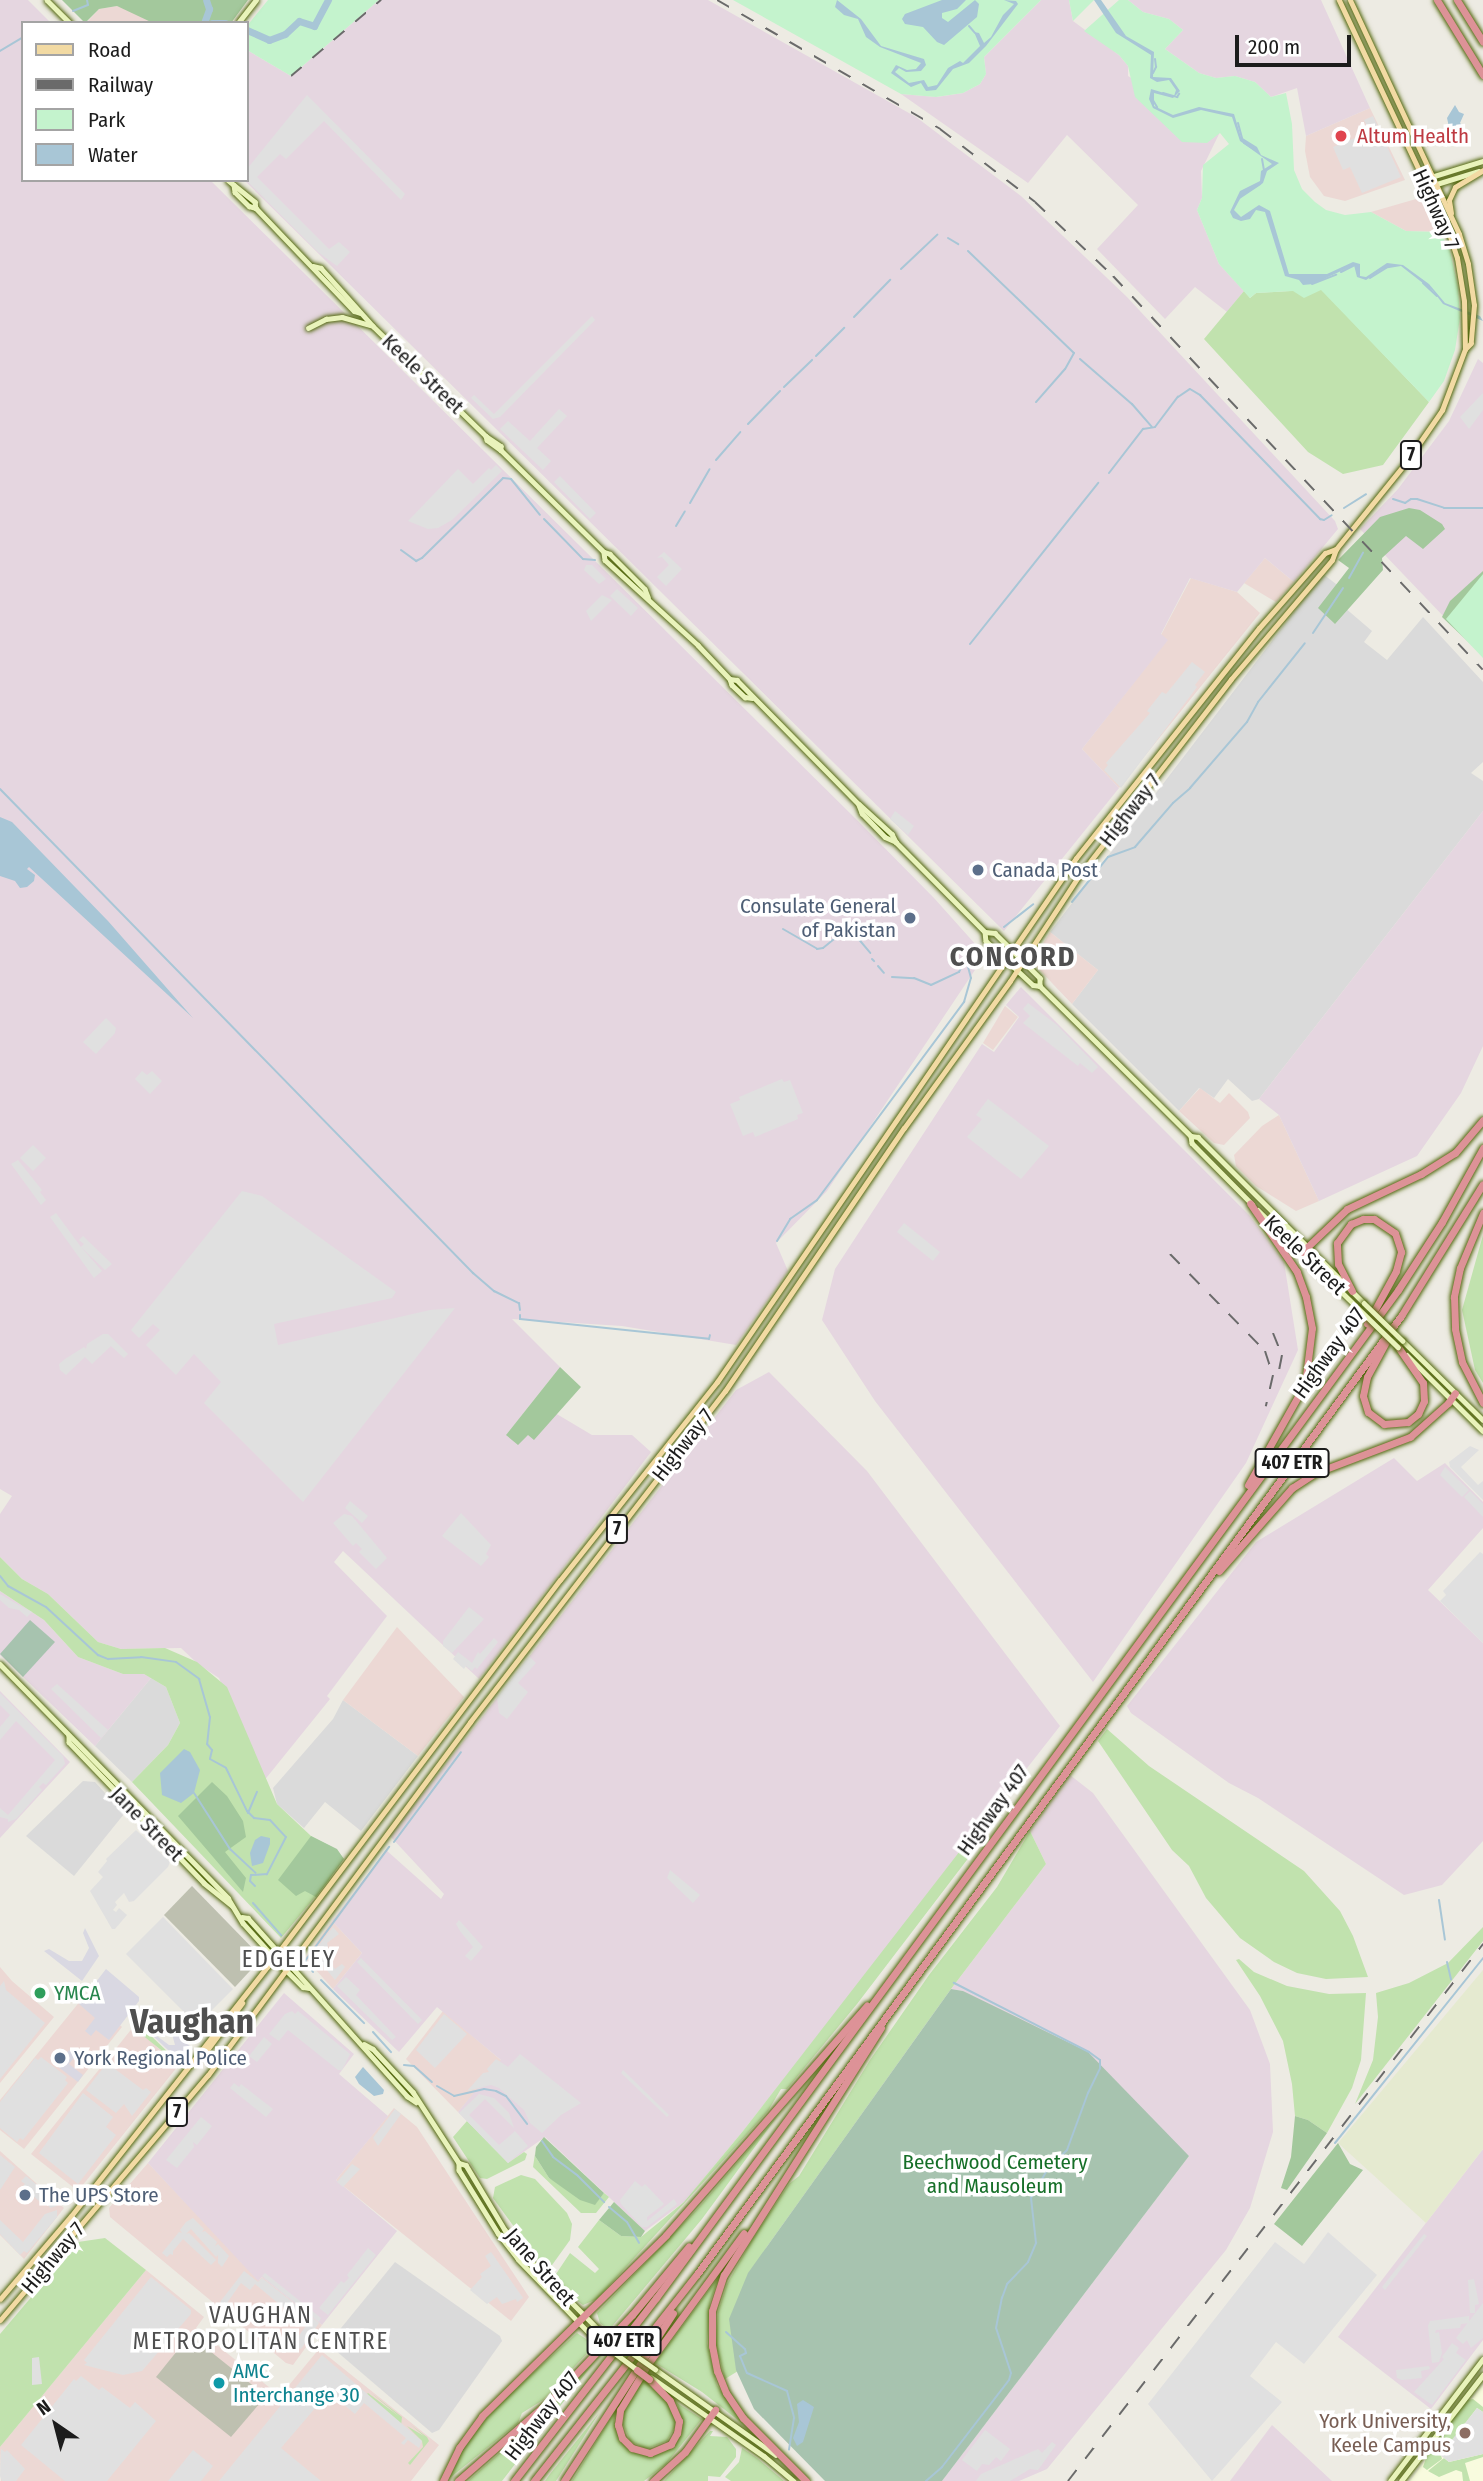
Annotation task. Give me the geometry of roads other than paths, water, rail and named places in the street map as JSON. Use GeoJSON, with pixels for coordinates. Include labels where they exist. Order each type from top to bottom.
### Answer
{"type":"FeatureCollection","features":[{"type":"Feature","properties":{"kind":"highway"},"geometry":{"type":"LineString","coordinates":[[1437,0],[1483,75]]}},
{"type":"Feature","properties":{"kind":"highway"},"geometry":{"type":"LineString","coordinates":[[1457,0],[1483,42]]}},
{"type":"Feature","properties":{"kind":"highway"},"geometry":{"type":"LineString","coordinates":[[1304,1249],[1347,1209],[1438,1165],[1471,1136],[1483,1120]]}},
{"type":"Feature","properties":{"kind":"highway","name":"Highway 407"},"geometry":{"type":"LineString","coordinates":[[514,2481],[731,2198],[1354,1349],[1426,1248],[1483,1148]]}},
{"type":"Feature","properties":{"kind":"highway","name":"Highway 407"},"geometry":{"type":"LineString","coordinates":[[534,2481],[697,2274],[1401,1316],[1483,1184]]}},
{"type":"Feature","properties":{"kind":"highway"},"geometry":{"type":"LineString","coordinates":[[1224,1524],[1284,1426],[1305,1384],[1311,1354],[1312,1328],[1306,1297],[1297,1272],[1250,1203]]}},
{"type":"Feature","properties":{"kind":"highway"},"geometry":{"type":"LineString","coordinates":[[1483,1213],[1460,1268],[1454,1297],[1455,1329],[1462,1362],[1483,1403]]}},
{"type":"Feature","properties":{"kind":"highway"},"geometry":{"type":"LineString","coordinates":[[1352,1291],[1338,1264],[1337,1243],[1351,1224],[1363,1219],[1374,1219],[1395,1233],[1400,1243],[1401,1260],[1354,1349]]}},
{"type":"Feature","properties":{"kind":"highway"},"geometry":{"type":"LineString","coordinates":[[1400,1344],[1423,1383],[1424,1401],[1418,1414],[1408,1422],[1384,1424],[1372,1417],[1364,1407],[1364,1386],[1401,1316]]}},
{"type":"Feature","properties":{"kind":"highway"},"geometry":{"type":"LineString","coordinates":[[1184,1611],[1268,1512],[1292,1488],[1315,1473],[1410,1437],[1453,1396]]}},
{"type":"Feature","properties":{"kind":"highway"},"geometry":{"type":"LineString","coordinates":[[443,2481],[447,2468],[468,2432],[482,2416],[579,2324],[682,2217],[830,2044],[894,1975]]}},
{"type":"Feature","properties":{"kind":"highway"},"geometry":{"type":"LineString","coordinates":[[806,2481],[735,2407],[717,2371],[712,2346],[712,2311],[724,2275],[899,1998]]}},
{"type":"Feature","properties":{"kind":"highway"},"geometry":{"type":"LineString","coordinates":[[638,2370],[649,2378],[670,2401],[679,2421],[671,2444],[650,2454],[628,2446],[620,2433],[618,2417],[626,2398],[786,2177]]}},
{"type":"Feature","properties":{"kind":"highway"},"geometry":{"type":"LineString","coordinates":[[458,2481],[555,2396],[632,2315],[731,2198]]}},
{"type":"Feature","properties":{"kind":"highway"},"geometry":{"type":"LineString","coordinates":[[564,2481],[697,2274]]}},
{"type":"Feature","properties":{"kind":"highway"},"geometry":{"type":"LineString","coordinates":[[653,2481],[685,2452],[712,2414]]}},
{"type":"Feature","properties":{"kind":"main road"},"geometry":{"type":"LineString","coordinates":[[47,0],[69,21]]}},
{"type":"Feature","properties":{"kind":"main road"},"geometry":{"type":"LineString","coordinates":[[239,21],[256,0]]}},
{"type":"Feature","properties":{"kind":"main road","name":"Highway 7"},"geometry":{"type":"LineString","coordinates":[[0,2299],[71,2216],[249,1991],[552,1590],[742,1348],[1005,958],[1076,858],[1254,634],[1318,561],[1336,549],[1431,429],[1451,391],[1465,349],[1464,301],[1454,247],[1339,0]]}},
{"type":"Feature","properties":{"kind":"main road","name":"Highway 7"},"geometry":{"type":"LineString","coordinates":[[1350,0],[1464,249],[1474,304],[1471,343],[1465,349]]}},
{"type":"Feature","properties":{"kind":"main road"},"geometry":{"type":"LineString","coordinates":[[1431,177],[1483,161]]}},
{"type":"Feature","properties":{"kind":"main road"},"geometry":{"type":"LineString","coordinates":[[1427,187],[1483,170]]}},
{"type":"Feature","properties":{"kind":"main road"},"geometry":{"type":"LineString","coordinates":[[1452,219],[1449,200],[1455,187],[1483,170]]}},
{"type":"Feature","properties":{"kind":"main road","name":"Keele Street"},"geometry":{"type":"LineString","coordinates":[[230,182],[255,202],[256,208],[354,311],[361,313],[486,436],[501,446],[604,552],[610,554],[645,589],[648,597],[730,678],[737,680],[859,804],[862,813],[886,837],[896,842],[985,932],[986,941],[1033,985],[1040,986],[1191,1136],[1198,1137],[1358,1308],[1400,1344],[1453,1396],[1483,1432]]}},
{"type":"Feature","properties":{"kind":"main road"},"geometry":{"type":"LineString","coordinates":[[308,328],[326,319],[342,317],[373,326]]}},
{"type":"Feature","properties":{"kind":"main road","name":"Highway 7"},"geometry":{"type":"LineString","coordinates":[[0,2320],[208,2075],[751,1354],[1017,970],[1078,877],[1231,679],[1332,560],[1336,549]]}},
{"type":"Feature","properties":{"kind":"main road","name":"Keele Street"},"geometry":{"type":"LineString","coordinates":[[985,932],[995,933],[1040,978],[1040,986]]}},
{"type":"Feature","properties":{"kind":"main road","name":"Keele Street"},"geometry":{"type":"LineString","coordinates":[[1191,1136],[1192,1143],[1250,1203],[1352,1291],[1400,1344]]}},
{"type":"Feature","properties":{"kind":"main road","name":"Keele Street"},"geometry":{"type":"LineString","coordinates":[[1453,1396],[1483,1420]]}},
{"type":"Feature","properties":{"kind":"main road","name":"Jane Street"},"geometry":{"type":"LineString","coordinates":[[0,1664],[69,1736],[69,1742],[204,1883],[232,1906],[242,1917],[243,1923],[274,1958],[288,1967]]}},
{"type":"Feature","properties":{"kind":"main road","name":"Jane Street"},"geometry":{"type":"LineString","coordinates":[[242,1917],[248,1918],[279,1952],[303,1987],[309,1988],[363,2044],[407,2096],[416,2102],[459,2162],[466,2165],[505,2230],[554,2287],[598,2329],[654,2369],[794,2481]]}},
{"type":"Feature","properties":{"kind":"main road"},"geometry":{"type":"LineString","coordinates":[[204,2054],[235,2016],[249,1991]]}},
{"type":"Feature","properties":{"kind":"main road","name":"Jane Street"},"geometry":{"type":"LineString","coordinates":[[459,2162],[459,2170],[498,2233],[534,2278],[592,2336],[638,2370]]}},
{"type":"Feature","properties":{"kind":"main road"},"geometry":{"type":"LineString","coordinates":[[1390,2481],[1483,2359]]}},
{"type":"Feature","properties":{"kind":"main road"},"geometry":{"type":"LineString","coordinates":[[1401,2481],[1483,2375]]}},
{"type":"Feature","properties":{"kind":"main road","name":"Jane Street"},"geometry":{"type":"LineString","coordinates":[[649,2378],[712,2414],[806,2481]]}},
{"type":"Feature","properties":{"kind":"water"},"geometry":{"type":"Polygon","coordinates":[[[837,0],[861,19],[881,46],[924,59],[926,65],[921,71],[906,72],[899,68],[895,72],[909,83],[924,80],[928,87],[937,85],[948,68],[960,61],[963,63],[980,46],[974,32],[979,33],[984,43],[991,37],[1003,15],[1014,4],[1004,0],[1016,1],[1018,4],[986,46],[969,63],[953,69],[936,90],[926,91],[921,83],[911,87],[891,73],[896,65],[907,70],[916,69],[921,63],[880,47],[866,37],[858,19],[844,15],[835,7],[837,0]]]}},
{"type":"Feature","properties":{"kind":"water"},"geometry":{"type":"Polygon","coordinates":[[[942,0],[966,0],[957,9],[942,13],[942,18],[948,22],[975,0],[979,4],[977,17],[944,45],[937,42],[923,27],[905,24],[902,19],[905,14],[942,0]]]}},
{"type":"Feature","properties":{"kind":"water"},"geometry":{"type":"Polygon","coordinates":[[[1094,0],[1101,0],[1126,36],[1154,52],[1153,77],[1171,78],[1180,91],[1173,98],[1154,93],[1154,106],[1173,115],[1199,107],[1234,114],[1241,137],[1257,147],[1261,155],[1279,163],[1267,171],[1263,183],[1241,197],[1234,210],[1241,217],[1259,205],[1270,211],[1289,274],[1327,274],[1353,262],[1360,264],[1360,276],[1366,277],[1387,263],[1403,265],[1429,284],[1445,303],[1480,316],[1483,321],[1443,304],[1433,291],[1401,266],[1383,269],[1366,280],[1357,277],[1354,265],[1313,284],[1303,285],[1299,280],[1285,276],[1265,212],[1256,210],[1250,219],[1241,221],[1233,218],[1230,212],[1240,191],[1260,181],[1261,171],[1272,164],[1240,141],[1232,117],[1201,110],[1173,118],[1153,108],[1149,99],[1151,89],[1174,96],[1176,90],[1169,80],[1157,82],[1150,78],[1151,55],[1116,33],[1094,0]]]}},
{"type":"Feature","properties":{"kind":"water"},"geometry":{"type":"Polygon","coordinates":[[[1455,105],[1459,112],[1464,114],[1460,123],[1465,128],[1459,125],[1456,130],[1449,127],[1447,118],[1455,105]]]}},
{"type":"Feature","properties":{"kind":"water"},"geometry":{"type":"Polygon","coordinates":[[[0,817],[12,822],[108,921],[193,1018],[29,867],[27,869],[35,875],[34,881],[27,887],[20,888],[15,881],[0,876],[0,817]]]}},
{"type":"Feature","properties":{"kind":"water"},"geometry":{"type":"Polygon","coordinates":[[[184,1749],[190,1752],[200,1770],[194,1793],[181,1803],[162,1795],[160,1773],[184,1749]]]}},
{"type":"Feature","properties":{"kind":"water"},"geometry":{"type":"Polygon","coordinates":[[[261,1836],[270,1838],[270,1844],[263,1863],[252,1866],[250,1853],[255,1840],[261,1836]]]}},
{"type":"Feature","properties":{"kind":"water"},"geometry":{"type":"Polygon","coordinates":[[[363,2067],[384,2090],[383,2094],[374,2096],[359,2084],[355,2077],[363,2067]]]}},
{"type":"Feature","properties":{"kind":"water"},"geometry":{"type":"Polygon","coordinates":[[[803,2400],[814,2407],[803,2442],[797,2446],[793,2438],[799,2422],[797,2404],[803,2400]]]}},
{"type":"Feature","properties":{"kind":"waterway"},"geometry":{"type":"LineString","coordinates":[[73,11],[88,5],[87,0]]}},
{"type":"Feature","properties":{"kind":"waterway"},"geometry":{"type":"LineString","coordinates":[[205,21],[209,9],[206,0]]}},
{"type":"Feature","properties":{"kind":"waterway"},"geometry":{"type":"LineString","coordinates":[[248,30],[269,40],[285,34],[299,21],[314,26],[328,0]]}},
{"type":"Feature","properties":{"kind":"waterway"},"geometry":{"type":"LineString","coordinates":[[969,26],[975,33]]}},
{"type":"Feature","properties":{"kind":"waterway"},"geometry":{"type":"LineString","coordinates":[[0,51],[21,38]]}},
{"type":"Feature","properties":{"kind":"waterway"},"geometry":{"type":"LineString","coordinates":[[1153,73],[1156,67],[1155,59]]}},
{"type":"Feature","properties":{"kind":"waterway"},"geometry":{"type":"LineString","coordinates":[[1163,93],[1177,97],[1179,94]]}},
{"type":"Feature","properties":{"kind":"waterway"},"geometry":{"type":"LineString","coordinates":[[1151,97],[1157,107]]}},
{"type":"Feature","properties":{"kind":"waterway"},"geometry":{"type":"LineString","coordinates":[[1238,123],[1242,138]]}},
{"type":"Feature","properties":{"kind":"waterway"},"geometry":{"type":"LineString","coordinates":[[1244,143],[1257,151]]}},
{"type":"Feature","properties":{"kind":"waterway"},"geometry":{"type":"LineString","coordinates":[[1262,159],[1264,170]]}},
{"type":"Feature","properties":{"kind":"waterway"},"geometry":{"type":"LineString","coordinates":[[1238,199],[1260,184]]}},
{"type":"Feature","properties":{"kind":"waterway"},"geometry":{"type":"LineString","coordinates":[[901,269],[937,235]]}},
{"type":"Feature","properties":{"kind":"waterway"},"geometry":{"type":"LineString","coordinates":[[948,238],[958,244]]}},
{"type":"Feature","properties":{"kind":"waterway"},"geometry":{"type":"LineString","coordinates":[[968,251],[1074,353],[1065,369],[1036,402]]}},
{"type":"Feature","properties":{"kind":"waterway"},"geometry":{"type":"LineString","coordinates":[[1341,272],[1355,265]]}},
{"type":"Feature","properties":{"kind":"waterway"},"geometry":{"type":"LineString","coordinates":[[1370,278],[1386,268]]}},
{"type":"Feature","properties":{"kind":"waterway"},"geometry":{"type":"LineString","coordinates":[[1312,284],[1336,275]]}},
{"type":"Feature","properties":{"kind":"waterway"},"geometry":{"type":"LineString","coordinates":[[854,317],[890,280]]}},
{"type":"Feature","properties":{"kind":"waterway"},"geometry":{"type":"LineString","coordinates":[[1423,283],[1437,296]]}},
{"type":"Feature","properties":{"kind":"waterway"},"geometry":{"type":"LineString","coordinates":[[816,356],[844,328]]}},
{"type":"Feature","properties":{"kind":"waterway"},"geometry":{"type":"LineString","coordinates":[[1080,359],[1132,404],[1152,427]]}},
{"type":"Feature","properties":{"kind":"waterway"},"geometry":{"type":"LineString","coordinates":[[784,387],[812,360]]}},
{"type":"Feature","properties":{"kind":"waterway"},"geometry":{"type":"LineString","coordinates":[[1109,473],[1143,429],[1155,427],[1178,397],[1190,389],[1200,395],[1320,519],[1324,520],[1332,515]]}},
{"type":"Feature","properties":{"kind":"waterway"},"geometry":{"type":"LineString","coordinates":[[748,424],[780,391]]}},
{"type":"Feature","properties":{"kind":"waterway"},"geometry":{"type":"LineString","coordinates":[[716,460],[740,432]]}},
{"type":"Feature","properties":{"kind":"waterway"},"geometry":{"type":"LineString","coordinates":[[690,503],[710,469]]}},
{"type":"Feature","properties":{"kind":"waterway"},"geometry":{"type":"LineString","coordinates":[[401,550],[416,561],[422,558],[503,478],[511,479],[540,515]]}},
{"type":"Feature","properties":{"kind":"waterway"},"geometry":{"type":"LineString","coordinates":[[970,644],[1098,483]]}},
{"type":"Feature","properties":{"kind":"waterway"},"geometry":{"type":"LineString","coordinates":[[1344,508],[1366,494]]}},
{"type":"Feature","properties":{"kind":"waterway"},"geometry":{"type":"LineString","coordinates":[[1393,499],[1405,503],[1417,499],[1444,508],[1483,508]]}},
{"type":"Feature","properties":{"kind":"waterway"},"geometry":{"type":"LineString","coordinates":[[676,526],[685,511]]}},
{"type":"Feature","properties":{"kind":"waterway"},"geometry":{"type":"LineString","coordinates":[[544,519],[583,559],[595,560]]}},
{"type":"Feature","properties":{"kind":"waterway"},"geometry":{"type":"LineString","coordinates":[[1349,578],[1363,553]]}},
{"type":"Feature","properties":{"kind":"waterway"},"geometry":{"type":"LineString","coordinates":[[1313,633],[1343,588]]}},
{"type":"Feature","properties":{"kind":"waterway"},"geometry":{"type":"LineString","coordinates":[[1072,902],[1108,857],[1135,847],[1173,803],[1190,788],[1247,722],[1258,702],[1305,643]]}},
{"type":"Feature","properties":{"kind":"waterway"},"geometry":{"type":"LineString","coordinates":[[0,789],[473,1273],[494,1291],[519,1303],[520,1310]]}},
{"type":"Feature","properties":{"kind":"waterway"},"geometry":{"type":"LineString","coordinates":[[1004,927],[1033,904]]}},
{"type":"Feature","properties":{"kind":"waterway"},"geometry":{"type":"LineString","coordinates":[[783,929],[817,949],[823,948],[844,931],[851,930],[870,953]]}},
{"type":"Feature","properties":{"kind":"waterway"},"geometry":{"type":"LineString","coordinates":[[892,977],[914,978],[931,985],[959,972],[971,947],[982,950]]}},
{"type":"Feature","properties":{"kind":"waterway"},"geometry":{"type":"LineString","coordinates":[[777,1241],[790,1219],[817,1200],[964,1002],[971,978],[966,959]]}},
{"type":"Feature","properties":{"kind":"waterway"},"geometry":{"type":"LineString","coordinates":[[878,966],[884,973]]}},
{"type":"Feature","properties":{"kind":"waterway"},"geometry":{"type":"LineString","coordinates":[[520,1315],[520,1319],[709,1339],[710,1335]]}},
{"type":"Feature","properties":{"kind":"waterway"},"geometry":{"type":"LineString","coordinates":[[0,1576],[8,1586],[46,1607],[98,1655],[108,1659],[141,1657],[176,1662],[199,1679],[210,1717],[207,1744],[212,1750],[210,1759],[226,1768],[247,1811],[254,1818],[270,1820],[286,1837],[267,1874],[251,1875],[250,1881],[255,1886]]}},
{"type":"Feature","properties":{"kind":"waterway"},"geometry":{"type":"LineString","coordinates":[[394,1842],[461,1752]]}},
{"type":"Feature","properties":{"kind":"waterway"},"geometry":{"type":"LineString","coordinates":[[248,1813],[257,1792]]}},
{"type":"Feature","properties":{"kind":"waterway"},"geometry":{"type":"LineString","coordinates":[[194,1793],[230,1849],[256,1873]]}},
{"type":"Feature","properties":{"kind":"waterway"},"geometry":{"type":"LineString","coordinates":[[313,1972],[305,1961],[389,1847]]}},
{"type":"Feature","properties":{"kind":"waterway"},"geometry":{"type":"LineString","coordinates":[[1439,1900],[1445,1940]]}},
{"type":"Feature","properties":{"kind":"waterway"},"geometry":{"type":"LineString","coordinates":[[253,1903],[281,1935]]}},
{"type":"Feature","properties":{"kind":"waterway"},"geometry":{"type":"LineString","coordinates":[[1335,2143],[1483,1958]]}},
{"type":"Feature","properties":{"kind":"waterway"},"geometry":{"type":"LineString","coordinates":[[1447,1962],[1451,1980]]}},
{"type":"Feature","properties":{"kind":"waterway"},"geometry":{"type":"LineString","coordinates":[[321,1980],[364,2023]]}},
{"type":"Feature","properties":{"kind":"waterway"},"geometry":{"type":"LineString","coordinates":[[926,2481],[942,2467],[1009,2380],[1011,2373],[996,2328],[1007,2284],[1028,2262],[1036,2243],[1031,2198],[1047,2170],[1067,2150],[1100,2068],[1100,2060],[1089,2052],[954,1983]]}},
{"type":"Feature","properties":{"kind":"waterway"},"geometry":{"type":"LineString","coordinates":[[373,2032],[391,2052]]}},
{"type":"Feature","properties":{"kind":"waterway"},"geometry":{"type":"LineString","coordinates":[[404,2065],[414,2066],[432,2082]]}},
{"type":"Feature","properties":{"kind":"waterway"},"geometry":{"type":"LineString","coordinates":[[437,2086],[454,2096],[484,2089],[496,2091],[506,2096],[527,2124]]}},
{"type":"Feature","properties":{"kind":"waterway"},"geometry":{"type":"LineString","coordinates":[[542,2141],[553,2157],[578,2176],[604,2202]]}},
{"type":"Feature","properties":{"kind":"waterway"},"geometry":{"type":"LineString","coordinates":[[609,2207],[627,2222],[639,2243]]}},
{"type":"Feature","properties":{"kind":"waterway"},"geometry":{"type":"LineString","coordinates":[[726,2332],[745,2349],[746,2353],[740,2356],[747,2373],[787,2391],[794,2418],[789,2450]]}},
{"type":"Feature","properties":{"kind":"railway"},"geometry":{"type":"LineString","coordinates":[[291,76],[381,0]]}},
{"type":"Feature","properties":{"kind":"railway"},"geometry":{"type":"LineString","coordinates":[[717,0],[940,129],[1035,202],[1113,276],[1483,670]]}},
{"type":"Feature","properties":{"kind":"railway"},"geometry":{"type":"LineString","coordinates":[[1170,1254],[1265,1351],[1273,1375],[1266,1406]]}},
{"type":"Feature","properties":{"kind":"railway"},"geometry":{"type":"LineString","coordinates":[[1273,1333],[1282,1355],[1277,1380]]}},
{"type":"Feature","properties":{"kind":"railway"},"geometry":{"type":"LineString","coordinates":[[1068,2481],[1483,1944]]}},
{"type":"Feature","properties":{"kind":"place","name":"Altum Health"},"geometry":{"type":"Point","coordinates":[1341,136]}},
{"type":"Feature","properties":{"kind":"place","name":"Canada Post"},"geometry":{"type":"Point","coordinates":[978,870]}},
{"type":"Feature","properties":{"kind":"place","name":"Consulate General of Pakistan"},"geometry":{"type":"Point","coordinates":[910,918]}},
{"type":"Feature","properties":{"kind":"place","name":"YMCA"},"geometry":{"type":"Point","coordinates":[40,1993]}},
{"type":"Feature","properties":{"kind":"place","name":"York Regional Police"},"geometry":{"type":"Point","coordinates":[60,2058]}},
{"type":"Feature","properties":{"kind":"place","name":"The UPS Store"},"geometry":{"type":"Point","coordinates":[25,2195]}},
{"type":"Feature","properties":{"kind":"place","name":"AMC Interchange 30"},"geometry":{"type":"Point","coordinates":[219,2383]}},
{"type":"Feature","properties":{"kind":"place","name":"York University, Keele Campus"},"geometry":{"type":"Point","coordinates":[1465,2433]}},
{"type":"Feature","properties":{"kind":"district","name":"CONCORD"},"geometry":{"type":"Point","coordinates":[1013,957]}},
{"type":"Feature","properties":{"kind":"district","name":"EDGELEY"},"geometry":{"type":"Point","coordinates":[289,1959]}},
{"type":"Feature","properties":{"kind":"district","name":"Vaughan"},"geometry":{"type":"Point","coordinates":[192,2021]}},
{"type":"Feature","properties":{"kind":"district","name":"VAUGHAN METROPOLITAN CENTRE"},"geometry":{"type":"Point","coordinates":[261,2328]}},
{"type":"Feature","properties":{"kind":"park label","name":"Beechwood Cemetery and Mausoleum"},"geometry":{"type":"Point","coordinates":[995,2174]}}]}
